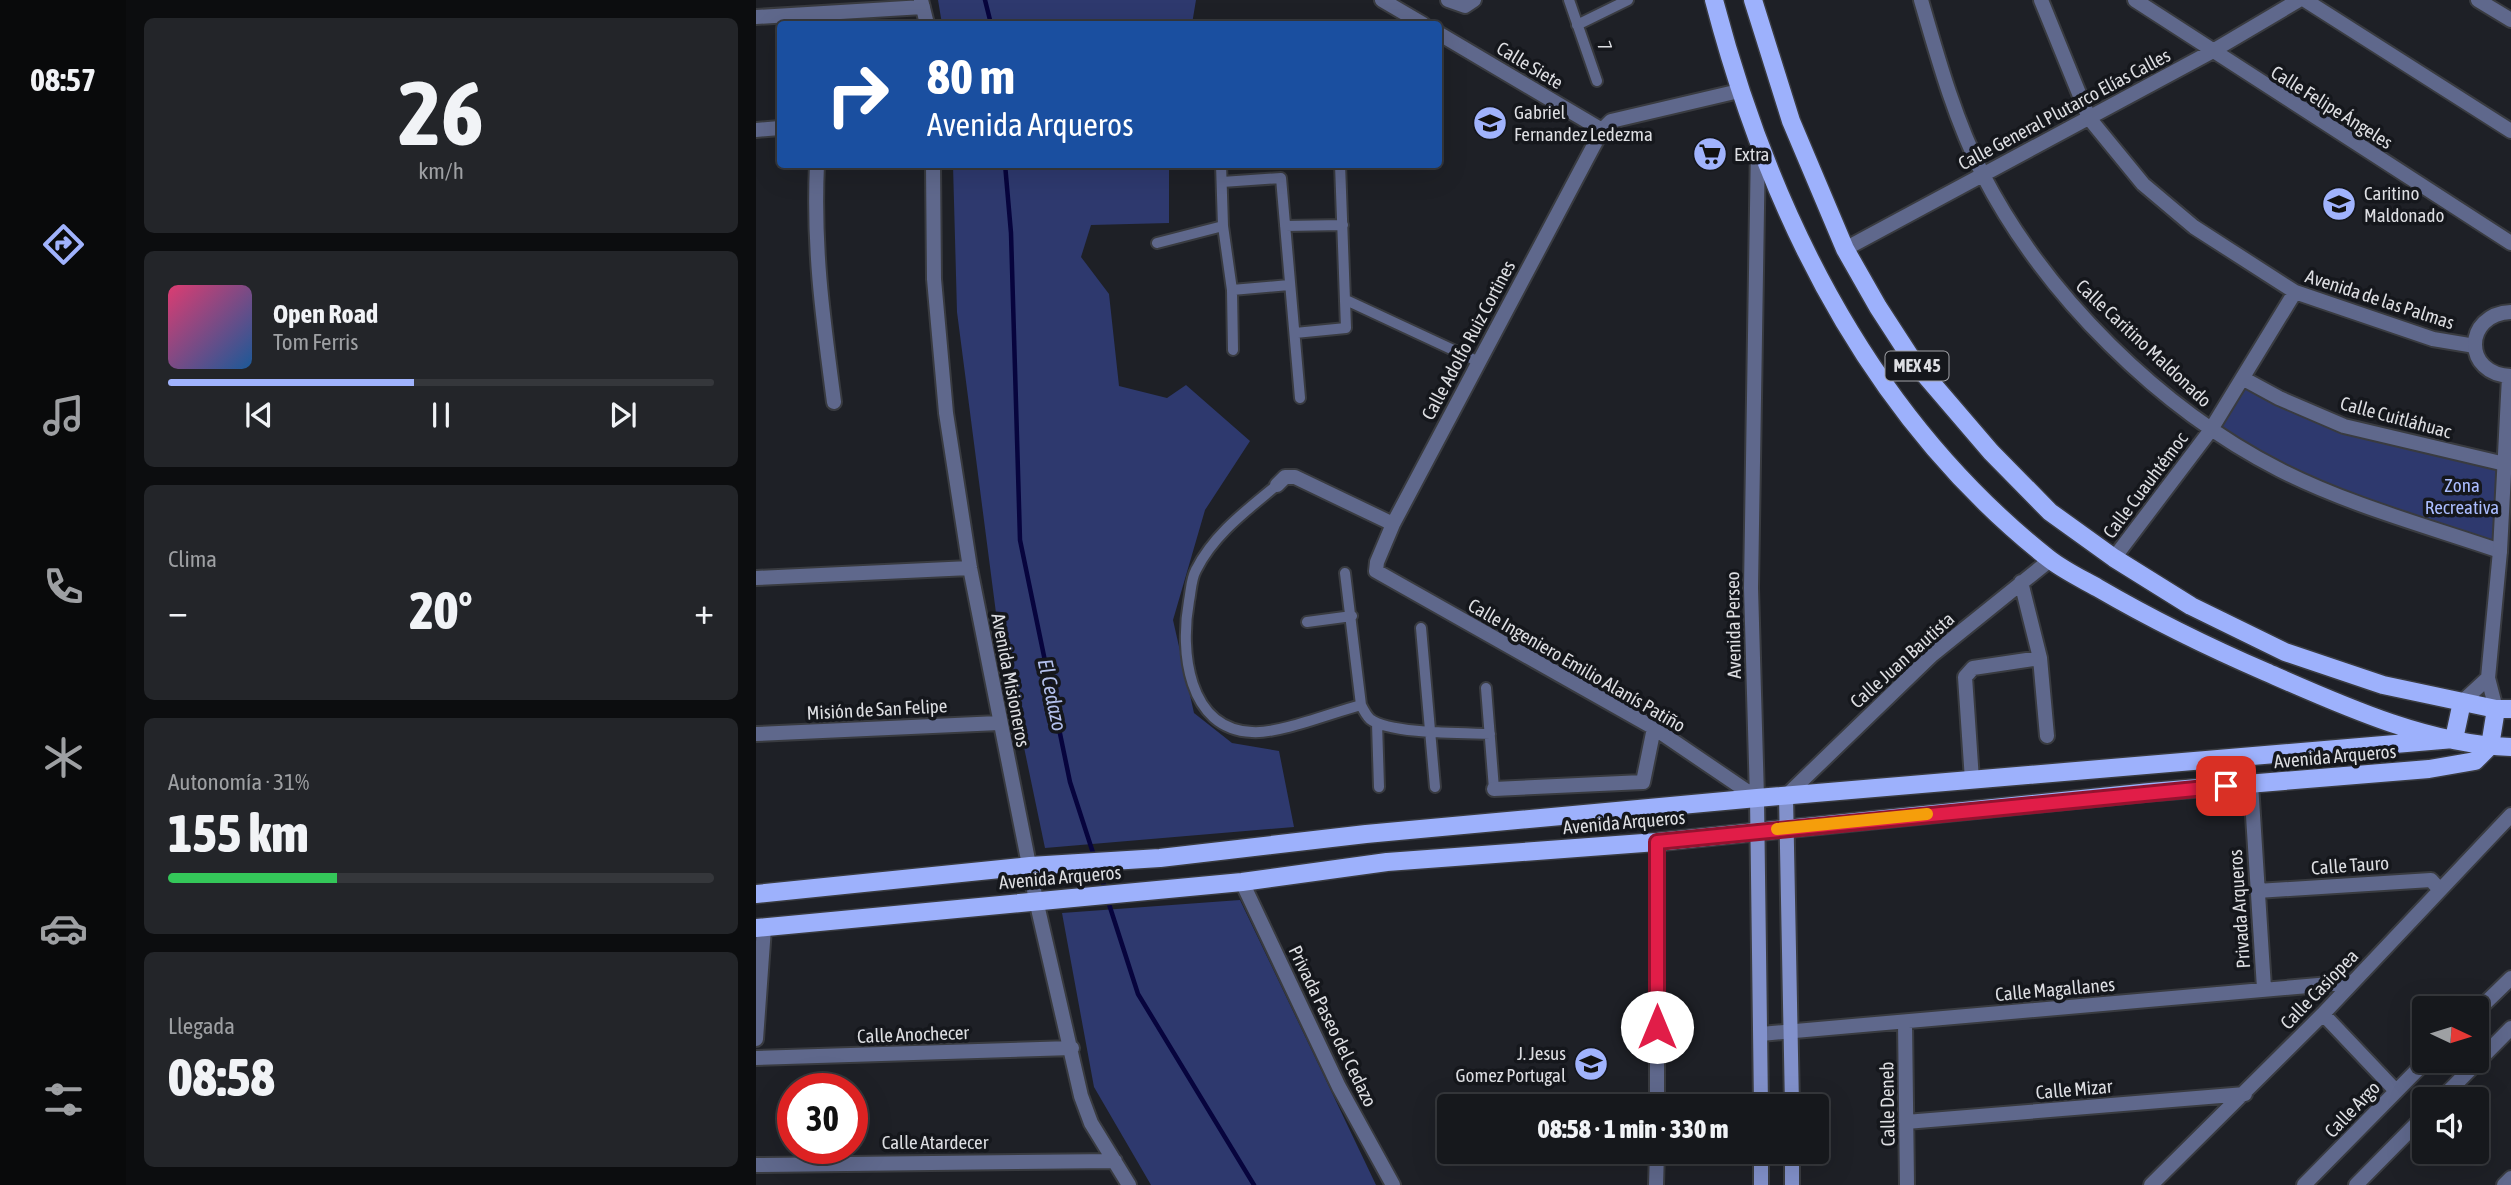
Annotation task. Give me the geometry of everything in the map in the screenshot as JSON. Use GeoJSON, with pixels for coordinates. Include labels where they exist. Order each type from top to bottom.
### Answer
{"type":"FeatureCollection","features":[{"type":"Feature","properties":{"kind":"main road","name":"MEX 45"},"geometry":{"type":"LineString","coordinates":[[1714,0],[1739,91],[1790,223],[1863,357],[1917,431],[1976,496],[2050,560],[2170,630],[2354,711],[2454,739],[2511,747]]}},
{"type":"Feature","properties":{"kind":"main road","name":"MEX 45"},"geometry":{"type":"LineString","coordinates":[[1752,0],[1791,121],[1845,249],[1913,361],[1991,452],[2050,512],[2115,558],[2191,606],[2285,652],[2383,685],[2504,709]]}},
{"type":"Feature","properties":{"kind":"main road"},"geometry":{"type":"LineString","coordinates":[[2454,739],[2462,702]]}},
{"type":"Feature","properties":{"kind":"main road"},"geometry":{"type":"LineString","coordinates":[[2490,746],[2504,709]]}},
{"type":"Feature","properties":{"kind":"main road","name":"Avenida Arqueros"},"geometry":{"type":"LineString","coordinates":[[756,894],[1030,866],[1160,858],[1366,834],[1757,798],[2454,739]]}},
{"type":"Feature","properties":{"kind":"main road","name":"Avenida Arqueros"},"geometry":{"type":"LineString","coordinates":[[760,928],[1242,882],[1387,862],[1657,842],[1758,830],[2461,765],[2475,761],[2490,746]]}},
{"type":"Feature","properties":{"kind":"main road"},"geometry":{"type":"LineString","coordinates":[[1786,796],[1793,1031],[1792,1094]]}},
{"type":"Feature","properties":{"kind":"main road","name":"Avenida Perseo"},"geometry":{"type":"LineString","coordinates":[[1757,798],[1761,1094]]}},
{"type":"Feature","properties":{"kind":"main road"},"geometry":{"type":"LineString","coordinates":[[1761,1164],[1761,1185]]}},
{"type":"Feature","properties":{"kind":"main road"},"geometry":{"type":"LineString","coordinates":[[1792,1164],[1792,1185]]}},
{"type":"Feature","properties":{"kind":"street"},"geometry":{"type":"LineString","coordinates":[[1382,0],[1418,21]]}},
{"type":"Feature","properties":{"kind":"street"},"geometry":{"type":"LineString","coordinates":[[1448,0],[1465,6],[1474,0]]}},
{"type":"Feature","properties":{"kind":"street","name":"7"},"geometry":{"type":"LineString","coordinates":[[1569,0],[1597,81]]}},
{"type":"Feature","properties":{"kind":"street","name":"7"},"geometry":{"type":"LineString","coordinates":[[1577,25],[1628,0]]}},
{"type":"Feature","properties":{"kind":"street","name":"Calle Caritino Maldonado"},"geometry":{"type":"LineString","coordinates":[[1921,0],[1948,91],[1983,175],[2045,274],[2113,345],[2210,431],[2282,471],[2350,499],[2500,551]]}},
{"type":"Feature","properties":{"kind":"street","name":"Avenida de las Palmas"},"geometry":{"type":"LineString","coordinates":[[2040,0],[2090,118],[2143,184],[2194,227],[2295,292],[2433,339],[2475,346]]}},
{"type":"Feature","properties":{"kind":"street","name":"Calle Felipe Ángeles"},"geometry":{"type":"LineString","coordinates":[[2135,0],[2211,52],[2511,243]]}},
{"type":"Feature","properties":{"kind":"street","name":"Calle General Plutarco Elías Calles"},"geometry":{"type":"LineString","coordinates":[[1845,249],[2211,52],[2299,0]]}},
{"type":"Feature","properties":{"kind":"street"},"geometry":{"type":"LineString","coordinates":[[2305,0],[2511,131]]}},
{"type":"Feature","properties":{"kind":"street"},"geometry":{"type":"LineString","coordinates":[[2479,0],[2511,20]]}},
{"type":"Feature","properties":{"kind":"street"},"geometry":{"type":"LineString","coordinates":[[756,18],[922,4],[926,21]]}},
{"type":"Feature","properties":{"kind":"street","name":"Calle Siete"},"geometry":{"type":"LineString","coordinates":[[1442,35],[1602,130]]}},
{"type":"Feature","properties":{"kind":"street"},"geometry":{"type":"LineString","coordinates":[[1602,130],[1611,121],[1739,91]]}},
{"type":"Feature","properties":{"kind":"street"},"geometry":{"type":"LineString","coordinates":[[756,130],[777,128]]}},
{"type":"Feature","properties":{"kind":"street","name":"Calle Adolfo Ruiz Cortines"},"geometry":{"type":"LineString","coordinates":[[1376,571],[1377,562],[1393,524],[1477,361],[1602,130]]}},
{"type":"Feature","properties":{"kind":"street","name":"Avenida Perseo"},"geometry":{"type":"LineString","coordinates":[[1757,798],[1751,588],[1758,143]]}},
{"type":"Feature","properties":{"kind":"street"},"geometry":{"type":"LineString","coordinates":[[817,168],[814,225],[816,262],[834,402]]}},
{"type":"Feature","properties":{"kind":"street","name":"Avenida Misioneros"},"geometry":{"type":"LineString","coordinates":[[933,168],[935,292],[946,413],[970,568],[999,723],[1036,900],[1088,1114],[1129,1185]]}},
{"type":"Feature","properties":{"kind":"street"},"geometry":{"type":"LineString","coordinates":[[1221,168],[1223,226],[1232,290],[1233,350]]}},
{"type":"Feature","properties":{"kind":"street"},"geometry":{"type":"LineString","coordinates":[[1295,333],[1346,328],[1340,168]]}},
{"type":"Feature","properties":{"kind":"street"},"geometry":{"type":"LineString","coordinates":[[1223,181],[1281,178],[1300,398]]}},
{"type":"Feature","properties":{"kind":"street"},"geometry":{"type":"LineString","coordinates":[[1285,226],[1343,225]]}},
{"type":"Feature","properties":{"kind":"street"},"geometry":{"type":"LineString","coordinates":[[1157,243],[1223,226]]}},
{"type":"Feature","properties":{"kind":"street"},"geometry":{"type":"LineString","coordinates":[[1232,290],[1289,285]]}},
{"type":"Feature","properties":{"kind":"street","name":"Calle Cuauhtémoc"},"geometry":{"type":"LineString","coordinates":[[2115,558],[2210,431],[2295,292]]}},
{"type":"Feature","properties":{"kind":"street"},"geometry":{"type":"LineString","coordinates":[[1346,300],[1477,361]]}},
{"type":"Feature","properties":{"kind":"street"},"geometry":{"type":"LineString","coordinates":[[2504,709],[2488,678],[2506,514],[2505,464],[2510,377],[2489,372],[2481,364],[2475,346],[2480,326],[2490,317],[2511,312]]}},
{"type":"Feature","properties":{"kind":"street","name":"Calle Cuitláhuac"},"geometry":{"type":"LineString","coordinates":[[2244,379],[2279,398],[2344,426],[2505,464]]}},
{"type":"Feature","properties":{"kind":"street"},"geometry":{"type":"LineString","coordinates":[[1361,705],[1274,731],[1251,732],[1224,727],[1198,700],[1185,654],[1185,623],[1194,572],[1214,540],[1285,477],[1295,477],[1393,524]]}},
{"type":"Feature","properties":{"kind":"street","name":"Calle Juan Bautista"},"geometry":{"type":"LineString","coordinates":[[1786,796],[1932,655],[2050,560]]}},
{"type":"Feature","properties":{"kind":"street"},"geometry":{"type":"LineString","coordinates":[[756,578],[970,568]]}},
{"type":"Feature","properties":{"kind":"street","name":"Calle Ingeniero Emilio Alanís Patiño"},"geometry":{"type":"LineString","coordinates":[[1376,571],[1654,728],[1757,798]]}},
{"type":"Feature","properties":{"kind":"street"},"geometry":{"type":"LineString","coordinates":[[1345,573],[1361,705],[1368,718],[1377,723],[1431,733],[1490,734]]}},
{"type":"Feature","properties":{"kind":"street"},"geometry":{"type":"LineString","coordinates":[[2021,582],[2040,658],[2047,736]]}},
{"type":"Feature","properties":{"kind":"street"},"geometry":{"type":"LineString","coordinates":[[1307,622],[1352,616]]}},
{"type":"Feature","properties":{"kind":"street"},"geometry":{"type":"LineString","coordinates":[[1421,628],[1435,787]]}},
{"type":"Feature","properties":{"kind":"street"},"geometry":{"type":"LineString","coordinates":[[1972,780],[1965,677],[1973,668],[2040,658]]}},
{"type":"Feature","properties":{"kind":"street"},"geometry":{"type":"LineString","coordinates":[[2462,702],[2488,678]]}},
{"type":"Feature","properties":{"kind":"street"},"geometry":{"type":"LineString","coordinates":[[1486,688],[1494,789],[1643,782],[1654,728]]}},
{"type":"Feature","properties":{"kind":"street","name":"Misión de San Felipe"},"geometry":{"type":"LineString","coordinates":[[756,734],[999,723]]}},
{"type":"Feature","properties":{"kind":"street"},"geometry":{"type":"LineString","coordinates":[[1377,723],[1379,787]]}},
{"type":"Feature","properties":{"kind":"street","name":"Privada Arqueros"},"geometry":{"type":"LineString","coordinates":[[2251,784],[2264,988]]}},
{"type":"Feature","properties":{"kind":"street","name":"Calle Casiopea"},"geometry":{"type":"LineString","coordinates":[[2151,1185],[2323,1014],[2511,815]]}},
{"type":"Feature","properties":{"kind":"street"},"geometry":{"type":"LineString","coordinates":[[1657,842],[1657,1094]]}},
{"type":"Feature","properties":{"kind":"street","name":"Calle Tauro"},"geometry":{"type":"LineString","coordinates":[[2257,891],[2431,880],[2440,890]]}},
{"type":"Feature","properties":{"kind":"street","name":"Privada Paseo del Cedazo"},"geometry":{"type":"LineString","coordinates":[[1242,882],[1339,1087],[1393,1185]]}},
{"type":"Feature","properties":{"kind":"street"},"geometry":{"type":"LineString","coordinates":[[756,1039],[760,928]]}},
{"type":"Feature","properties":{"kind":"street"},"geometry":{"type":"LineString","coordinates":[[2489,999],[2511,978]]}},
{"type":"Feature","properties":{"kind":"street","name":"Calle Magallanes"},"geometry":{"type":"LineString","coordinates":[[1761,1034],[2353,982]]}},
{"type":"Feature","properties":{"kind":"street"},"geometry":{"type":"LineString","coordinates":[[2323,1014],[2396,1091]]}},
{"type":"Feature","properties":{"kind":"street","name":"Calle Deneb"},"geometry":{"type":"LineString","coordinates":[[1905,1023],[1907,1185]]}},
{"type":"Feature","properties":{"kind":"street"},"geometry":{"type":"LineString","coordinates":[[2453,1087],[2511,1028]]}},
{"type":"Feature","properties":{"kind":"street","name":"Calle Anochecer"},"geometry":{"type":"LineString","coordinates":[[756,1058],[1072,1048]]}},
{"type":"Feature","properties":{"kind":"street","name":"Calle Argo"},"geometry":{"type":"LineString","coordinates":[[2304,1185],[2414,1073]]}},
{"type":"Feature","properties":{"kind":"street","name":"Calle Mizar"},"geometry":{"type":"LineString","coordinates":[[1906,1122],[2245,1094]]}},
{"type":"Feature","properties":{"kind":"street"},"geometry":{"type":"LineString","coordinates":[[2356,1185],[2412,1128]]}},
{"type":"Feature","properties":{"kind":"street","name":"Calle Atardecer"},"geometry":{"type":"LineString","coordinates":[[756,1165],[1115,1161]]}},
{"type":"Feature","properties":{"kind":"street"},"geometry":{"type":"LineString","coordinates":[[1656,1185],[1657,1164]]}},
{"type":"Feature","properties":{"kind":"street"},"geometry":{"type":"LineString","coordinates":[[2504,1185],[2511,1178]]}},
{"type":"Feature","properties":{"kind":"green space"},"geometry":{"type":"Polygon","coordinates":[[[938,0],[1196,0],[1192,21],[942,21],[938,0]]]}},
{"type":"Feature","properties":{"kind":"green space"},"geometry":{"type":"Polygon","coordinates":[[[953,168],[1169,168],[1169,223],[1091,225],[1081,257],[1109,294],[1119,386],[1167,398],[1186,385],[1250,441],[1205,510],[1173,620],[1194,713],[1232,743],[1279,751],[1294,827],[1045,848],[996,613],[957,312],[953,168]]]}},
{"type":"Feature","properties":{"kind":"green space","name":"Zona Recreativa"},"geometry":{"type":"Polygon","coordinates":[[[2244,379],[2344,426],[2505,464],[2500,551],[2351,499],[2210,431],[2244,379]]]}},
{"type":"Feature","properties":{"kind":"green space"},"geometry":{"type":"Polygon","coordinates":[[[1240,900],[1376,1185],[1151,1185],[1094,1087],[1062,913],[1240,900]]]}},
{"type":"Feature","properties":{"kind":"waterway","name":"El Cedazo"},"geometry":{"type":"LineString","coordinates":[[985,0],[990,21]]}},
{"type":"Feature","properties":{"kind":"waterway","name":"El Cedazo"},"geometry":{"type":"LineString","coordinates":[[1005,168],[1011,233],[1020,540],[1070,782],[1095,859]]}},
{"type":"Feature","properties":{"kind":"waterway","name":"El Cedazo"},"geometry":{"type":"LineString","coordinates":[[1098,867],[1105,889]]}},
{"type":"Feature","properties":{"kind":"waterway","name":"El Cedazo"},"geometry":{"type":"LineString","coordinates":[[1108,901],[1138,994],[1254,1185]]}},
{"type":"Feature","properties":{"kind":"slow traffic"},"geometry":{"type":"LineString","coordinates":[[1777,829],[1927,814]]}},
{"type":"Feature","properties":{"kind":"place","name":"Gabriel Fernandez Ledezma"},"geometry":{"type":"Point","coordinates":[1490,123]}},
{"type":"Feature","properties":{"kind":"place","name":"Extra"},"geometry":{"type":"Point","coordinates":[1710,154]}},
{"type":"Feature","properties":{"kind":"place","name":"Caritino Maldonado"},"geometry":{"type":"Point","coordinates":[2339,204]}},
{"type":"Feature","properties":{"kind":"place","name":"J. Jesus Gomez Portugal"},"geometry":{"type":"Point","coordinates":[1591,1064]}},
{"type":"Feature","properties":{"kind":"route"},"geometry":{"type":"LineString","coordinates":[[1657,1027],[1657,842],[2226,786]]}}]}
